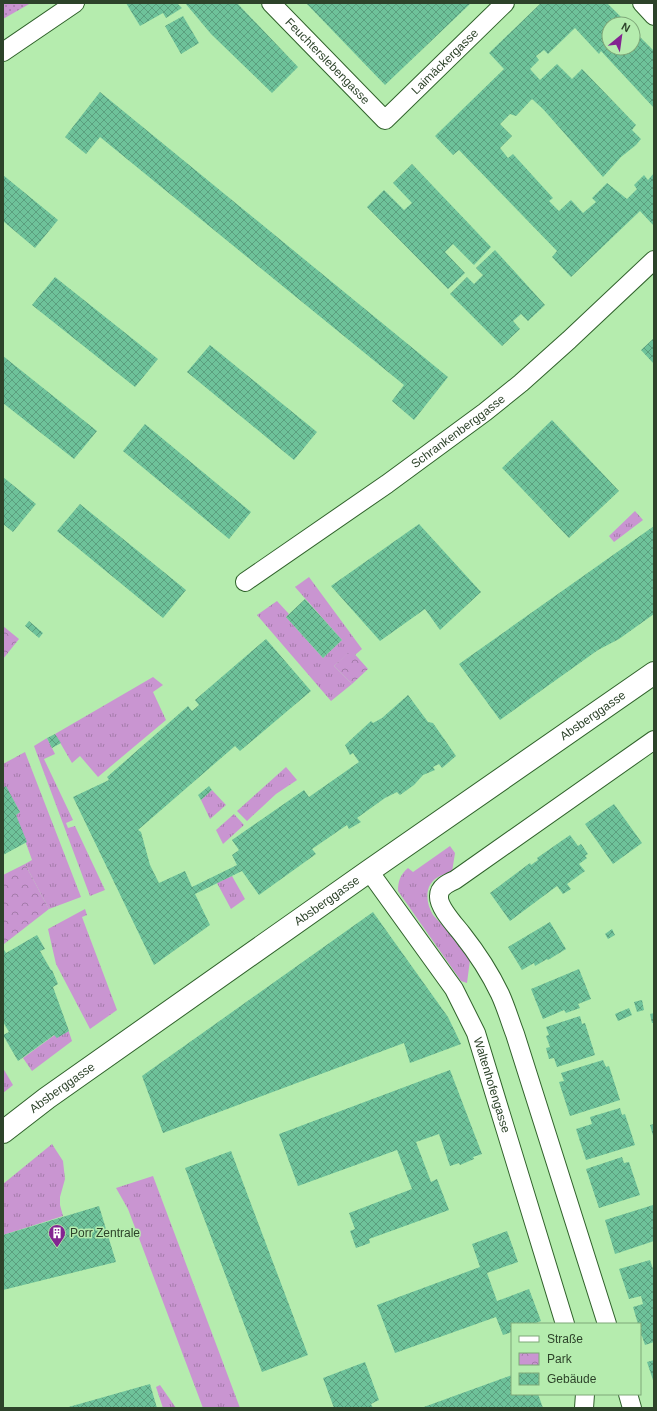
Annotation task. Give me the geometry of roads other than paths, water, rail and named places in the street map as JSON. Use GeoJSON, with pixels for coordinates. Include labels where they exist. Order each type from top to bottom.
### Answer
{"type":"FeatureCollection","features":[{"type":"Feature","properties":{"kind":"street"},"geometry":{"type":"LineString","coordinates":[[3,52],[75,3]]}},
{"type":"Feature","properties":{"kind":"street","name":"Feuchterslebengasse"},"geometry":{"type":"LineString","coordinates":[[271,3],[385,120]]}},
{"type":"Feature","properties":{"kind":"street","name":"Laimäckergasse"},"geometry":{"type":"LineString","coordinates":[[385,120],[505,3]]}},
{"type":"Feature","properties":{"kind":"street"},"geometry":{"type":"LineString","coordinates":[[642,3],[654,16]]}},
{"type":"Feature","properties":{"kind":"street","name":"Schrankenberggasse"},"geometry":{"type":"LineString","coordinates":[[245,582],[387,484],[497,402],[521,383],[569,340],[654,260]]}},
{"type":"Feature","properties":{"kind":"street","name":"Absberggasse"},"geometry":{"type":"LineString","coordinates":[[3,1132],[47,1098],[368,871],[654,673]]}},
{"type":"Feature","properties":{"kind":"street"},"geometry":{"type":"LineString","coordinates":[[607,1323],[515,1034],[502,1001],[477,953],[444,910],[439,901],[440,892],[445,885],[455,880],[654,740]]}},
{"type":"Feature","properties":{"kind":"street","name":"Waltenhofengasse"},"geometry":{"type":"LineString","coordinates":[[368,871],[454,989],[476,1033],[565,1323]]}},
{"type":"Feature","properties":{"kind":"street"},"geometry":{"type":"LineString","coordinates":[[584,1408],[585,1395]]}},
{"type":"Feature","properties":{"kind":"street"},"geometry":{"type":"LineString","coordinates":[[628,1395],[632,1408]]}},
{"type":"Feature","properties":{"kind":"place","name":"Porr Zentrale"},"geometry":{"type":"Point","coordinates":[57,1248]}}]}
